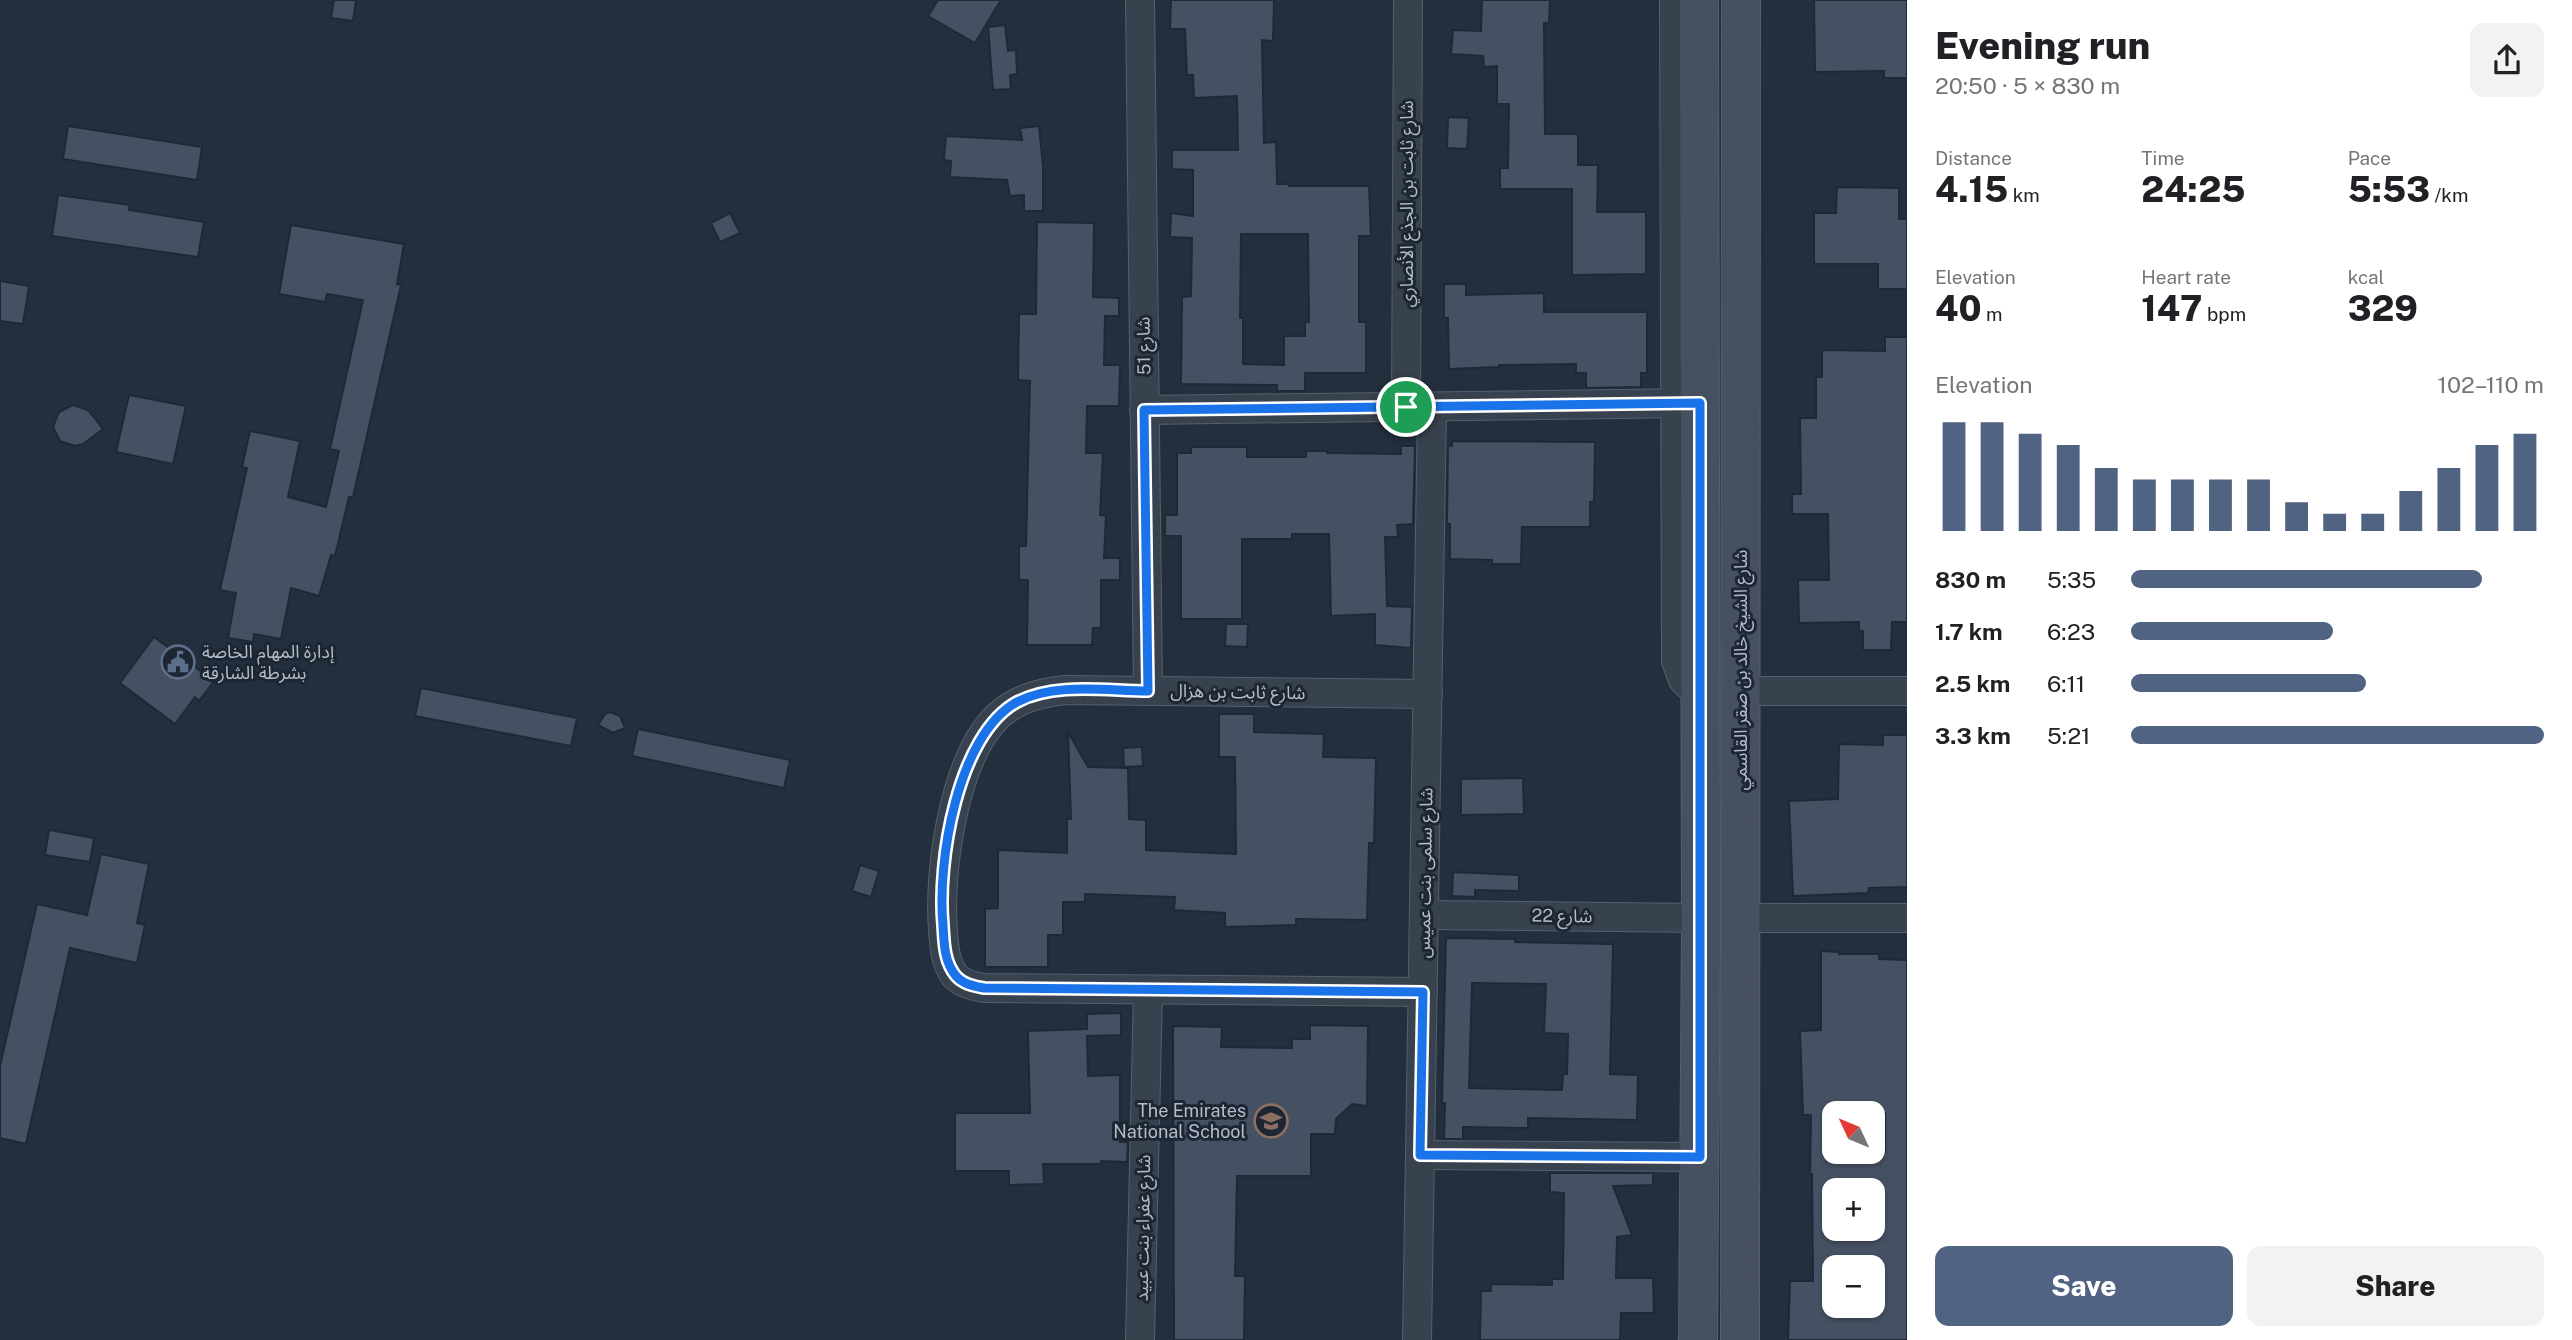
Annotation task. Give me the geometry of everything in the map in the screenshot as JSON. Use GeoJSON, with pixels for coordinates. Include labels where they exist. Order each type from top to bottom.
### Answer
{"type":"FeatureCollection","features":[{"type":"Feature","properties":{"kind":"main road"},"geometry":{"type":"LineString","coordinates":[[1698,1340],[1701,697],[1687,403],[1699,0]]}},
{"type":"Feature","properties":{"kind":"main road","name":"شارع الشيخ خالد بن صقر القاسمي"},"geometry":{"type":"LineString","coordinates":[[1740,1340],[1741,0]]}},
{"type":"Feature","properties":{"kind":"street","name":"شارع 51"},"geometry":{"type":"LineString","coordinates":[[1140,0],[1148,691]]}},
{"type":"Feature","properties":{"kind":"street","name":"شارع ثابت بن الجذع الأنصاري"},"geometry":{"type":"LineString","coordinates":[[1408,0],[1419,407]]}},
{"type":"Feature","properties":{"kind":"street"},"geometry":{"type":"LineString","coordinates":[[1144,410],[1687,403],[1674,0]]}},
{"type":"Feature","properties":{"kind":"street","name":"شارع سلمى بنت عميس"},"geometry":{"type":"LineString","coordinates":[[1417,1340],[1427,694],[1419,407]]}},
{"type":"Feature","properties":{"kind":"street","name":"شارع ثابت بن هزال"},"geometry":{"type":"LineString","coordinates":[[1148,990],[984,988],[969,985],[956,977],[945,950],[942,877],[955,806],[981,738],[997,718],[1017,703],[1040,693],[1065,690],[1427,694]]}},
{"type":"Feature","properties":{"kind":"street"},"geometry":{"type":"LineString","coordinates":[[1741,691],[1907,691]]}},
{"type":"Feature","properties":{"kind":"street","name":"شارع 22"},"geometry":{"type":"LineString","coordinates":[[1424,915],[1701,918]]}},
{"type":"Feature","properties":{"kind":"street"},"geometry":{"type":"LineString","coordinates":[[1741,918],[1907,918]]}},
{"type":"Feature","properties":{"kind":"street"},"geometry":{"type":"LineString","coordinates":[[1148,990],[1423,992]]}},
{"type":"Feature","properties":{"kind":"street","name":"شارع عفراء بنت عبيد"},"geometry":{"type":"LineString","coordinates":[[1140,1340],[1148,990]]}},
{"type":"Feature","properties":{"kind":"street"},"geometry":{"type":"LineString","coordinates":[[1420,1155],[1700,1157]]}},
{"type":"Feature","properties":{"kind":"building"},"geometry":{"type":"Polygon","coordinates":[[[334,0],[356,0],[353,21],[331,18],[334,0]]]}},
{"type":"Feature","properties":{"kind":"building"},"geometry":{"type":"Polygon","coordinates":[[[938,0],[1001,0],[975,43],[928,16],[938,0]]]}},
{"type":"Feature","properties":{"kind":"building"},"geometry":{"type":"Polygon","coordinates":[[[1171,0],[1274,0],[1273,41],[1262,40],[1264,143],[1276,142],[1277,184],[1369,186],[1371,236],[1359,236],[1359,322],[1366,322],[1366,373],[1305,373],[1305,391],[1277,391],[1277,385],[1181,384],[1182,297],[1191,296],[1192,238],[1170,237],[1171,213],[1193,216],[1193,170],[1172,169],[1172,150],[1238,150],[1237,96],[1194,98],[1193,75],[1187,75],[1185,29],[1170,29],[1171,0]],[[1241,234],[1240,318],[1243,318],[1243,364],[1284,365],[1284,336],[1305,336],[1305,322],[1309,322],[1308,234],[1241,234]]]}},
{"type":"Feature","properties":{"kind":"building"},"geometry":{"type":"Polygon","coordinates":[[[1482,0],[1550,0],[1549,23],[1544,23],[1545,134],[1578,134],[1578,165],[1598,165],[1597,212],[1646,212],[1646,274],[1572,275],[1572,189],[1500,189],[1500,168],[1508,168],[1509,104],[1497,104],[1497,66],[1484,67],[1483,56],[1451,54],[1453,30],[1481,31],[1482,0]]]}},
{"type":"Feature","properties":{"kind":"building"},"geometry":{"type":"Polygon","coordinates":[[[1814,0],[1907,0],[1907,78],[1884,78],[1884,71],[1815,72],[1814,0]]]}},
{"type":"Feature","properties":{"kind":"building"},"geometry":{"type":"Polygon","coordinates":[[[1005,25],[1008,51],[1016,50],[1017,74],[1010,75],[1011,89],[993,90],[988,27],[1005,25]]]}},
{"type":"Feature","properties":{"kind":"building"},"geometry":{"type":"Polygon","coordinates":[[[1448,117],[1469,118],[1467,149],[1447,148],[1448,117]]]}},
{"type":"Feature","properties":{"kind":"building"},"geometry":{"type":"Polygon","coordinates":[[[68,126],[202,147],[197,180],[63,159],[68,126]]]}},
{"type":"Feature","properties":{"kind":"building"},"geometry":{"type":"Polygon","coordinates":[[[1039,126],[1043,166],[1043,211],[1024,211],[1024,195],[1010,196],[1007,180],[950,177],[951,161],[944,160],[946,136],[1022,140],[1020,128],[1039,126]]]}},
{"type":"Feature","properties":{"kind":"building"},"geometry":{"type":"Polygon","coordinates":[[[1837,187],[1899,188],[1899,219],[1907,219],[1907,289],[1878,289],[1878,264],[1814,264],[1814,213],[1836,213],[1837,187]]]}},
{"type":"Feature","properties":{"kind":"building"},"geometry":{"type":"Polygon","coordinates":[[[58,195],[130,205],[129,210],[204,222],[198,257],[52,236],[58,195]]]}},
{"type":"Feature","properties":{"kind":"building"},"geometry":{"type":"Polygon","coordinates":[[[730,213],[740,233],[720,242],[711,223],[730,213]]]}},
{"type":"Feature","properties":{"kind":"building"},"geometry":{"type":"Polygon","coordinates":[[[1037,222],[1094,223],[1093,297],[1119,298],[1119,316],[1105,316],[1104,365],[1120,365],[1119,406],[1087,406],[1086,453],[1103,453],[1100,515],[1106,516],[1104,558],[1120,558],[1120,580],[1101,580],[1101,628],[1093,628],[1092,645],[1027,645],[1028,580],[1019,580],[1019,546],[1026,546],[1030,381],[1018,380],[1019,314],[1036,314],[1037,222]]]}},
{"type":"Feature","properties":{"kind":"building"},"geometry":{"type":"Polygon","coordinates":[[[291,225],[404,244],[397,284],[401,285],[353,497],[349,497],[335,556],[331,555],[319,596],[291,588],[281,639],[254,634],[253,642],[228,638],[236,593],[220,590],[247,468],[242,467],[250,431],[300,441],[288,497],[326,507],[339,451],[330,449],[363,300],[327,294],[325,302],[279,294],[291,225]]]}},
{"type":"Feature","properties":{"kind":"building"},"geometry":{"type":"Polygon","coordinates":[[[0,281],[29,286],[23,324],[0,321],[0,281]]]}},
{"type":"Feature","properties":{"kind":"building"},"geometry":{"type":"Polygon","coordinates":[[[1444,284],[1466,284],[1466,295],[1544,293],[1544,312],[1647,312],[1647,373],[1641,373],[1641,387],[1586,388],[1586,373],[1576,373],[1576,364],[1449,369],[1444,284]]]}},
{"type":"Feature","properties":{"kind":"building"},"geometry":{"type":"Polygon","coordinates":[[[1885,337],[1907,337],[1907,622],[1892,622],[1891,650],[1863,650],[1863,631],[1859,631],[1859,622],[1799,623],[1798,580],[1829,580],[1828,514],[1792,514],[1792,494],[1801,494],[1800,418],[1816,418],[1816,377],[1822,377],[1822,350],[1885,351],[1885,337]]]}},
{"type":"Feature","properties":{"kind":"building"},"geometry":{"type":"Polygon","coordinates":[[[129,395],[186,406],[173,464],[116,452],[129,395]]]}},
{"type":"Feature","properties":{"kind":"building"},"geometry":{"type":"Polygon","coordinates":[[[73,405],[88,410],[103,429],[83,444],[75,446],[60,441],[53,427],[59,412],[73,405]]]}},
{"type":"Feature","properties":{"kind":"building"},"geometry":{"type":"Polygon","coordinates":[[[1452,441],[1595,442],[1594,502],[1590,502],[1590,527],[1522,527],[1521,564],[1450,559],[1450,524],[1447,524],[1448,446],[1452,446],[1452,441]]]}},
{"type":"Feature","properties":{"kind":"building"},"geometry":{"type":"Polygon","coordinates":[[[1401,446],[1415,446],[1413,524],[1397,525],[1398,537],[1385,537],[1387,606],[1412,607],[1411,648],[1375,645],[1375,614],[1331,616],[1329,534],[1292,534],[1292,539],[1242,539],[1242,619],[1181,619],[1181,536],[1165,536],[1165,515],[1177,515],[1177,453],[1191,453],[1191,447],[1247,447],[1247,457],[1306,457],[1306,451],[1401,454],[1401,446]]]}},
{"type":"Feature","properties":{"kind":"building"},"geometry":{"type":"Polygon","coordinates":[[[1226,624],[1248,624],[1247,647],[1225,646],[1226,624]]]}},
{"type":"Feature","properties":{"kind":"building"},"geometry":{"type":"Polygon","coordinates":[[[154,637],[214,681],[199,701],[195,697],[175,724],[120,683],[154,637]]]}},
{"type":"Feature","properties":{"kind":"building"},"geometry":{"type":"Polygon","coordinates":[[[421,688],[577,718],[571,746],[415,716],[421,688]]]}},
{"type":"Feature","properties":{"kind":"building"},"geometry":{"type":"Polygon","coordinates":[[[610,712],[620,716],[625,728],[613,733],[598,725],[605,714],[610,712]]]}},
{"type":"Feature","properties":{"kind":"building"},"geometry":{"type":"Polygon","coordinates":[[[1219,714],[1254,714],[1254,732],[1324,734],[1323,757],[1376,758],[1374,843],[1369,843],[1367,920],[1296,919],[1296,925],[1225,927],[1225,913],[1174,910],[1175,897],[1085,894],[1085,902],[1063,902],[1063,935],[1048,935],[1048,967],[985,967],[985,909],[998,908],[998,850],[1067,853],[1067,819],[1071,819],[1068,732],[1088,767],[1128,768],[1129,819],[1146,820],[1146,850],[1236,854],[1235,757],[1219,757],[1219,714]]]}},
{"type":"Feature","properties":{"kind":"building"},"geometry":{"type":"Polygon","coordinates":[[[638,729],[790,760],[784,788],[632,756],[638,729]]]}},
{"type":"Feature","properties":{"kind":"building"},"geometry":{"type":"Polygon","coordinates":[[[1883,735],[1907,735],[1907,887],[1869,888],[1868,893],[1793,896],[1789,801],[1838,799],[1839,744],[1883,745],[1883,735]]]}},
{"type":"Feature","properties":{"kind":"building"},"geometry":{"type":"Polygon","coordinates":[[[1142,747],[1143,766],[1124,767],[1123,748],[1142,747]]]}},
{"type":"Feature","properties":{"kind":"building"},"geometry":{"type":"Polygon","coordinates":[[[1523,778],[1524,814],[1461,815],[1461,779],[1523,778]]]}},
{"type":"Feature","properties":{"kind":"building"},"geometry":{"type":"Polygon","coordinates":[[[49,830],[94,838],[90,862],[45,855],[49,830]]]}},
{"type":"Feature","properties":{"kind":"building"},"geometry":{"type":"Polygon","coordinates":[[[101,854],[149,864],[137,923],[145,925],[137,963],[70,948],[26,1144],[0,1138],[0,1066],[37,904],[87,915],[101,854]]]}},
{"type":"Feature","properties":{"kind":"building"},"geometry":{"type":"Polygon","coordinates":[[[860,865],[879,871],[871,897],[852,891],[860,865]]]}},
{"type":"Feature","properties":{"kind":"building"},"geometry":{"type":"Polygon","coordinates":[[[1453,872],[1519,875],[1519,891],[1475,890],[1475,897],[1452,896],[1453,872]]]}},
{"type":"Feature","properties":{"kind":"building"},"geometry":{"type":"Polygon","coordinates":[[[1446,938],[1613,944],[1610,1074],[1638,1075],[1637,1120],[1528,1118],[1528,1128],[1463,1127],[1463,1139],[1444,1139],[1445,1103],[1442,1103],[1446,938]],[[1472,983],[1469,1088],[1562,1090],[1563,1074],[1567,1074],[1568,1034],[1544,1033],[1546,984],[1472,983]]]}},
{"type":"Feature","properties":{"kind":"building"},"geometry":{"type":"Polygon","coordinates":[[[1821,951],[1879,954],[1879,959],[1907,960],[1907,1340],[1788,1340],[1790,1281],[1813,1281],[1811,1115],[1803,1115],[1800,1031],[1821,1030],[1821,951]]]}},
{"type":"Feature","properties":{"kind":"building"},"geometry":{"type":"Polygon","coordinates":[[[1121,1013],[1121,1035],[1087,1036],[1088,1076],[1120,1075],[1120,1142],[1128,1142],[1127,1162],[1043,1164],[1044,1184],[1009,1185],[1009,1171],[955,1171],[955,1113],[1030,1113],[1028,1031],[1087,1029],[1087,1014],[1121,1013]]]}},
{"type":"Feature","properties":{"kind":"building"},"geometry":{"type":"Polygon","coordinates":[[[1310,1025],[1368,1026],[1367,1106],[1352,1104],[1336,1119],[1335,1134],[1311,1134],[1311,1176],[1237,1176],[1235,1276],[1245,1276],[1244,1340],[1174,1340],[1173,1026],[1222,1027],[1221,1047],[1292,1048],[1292,1039],[1310,1039],[1310,1025]]]}},
{"type":"Feature","properties":{"kind":"building"},"geometry":{"type":"Polygon","coordinates":[[[1550,1173],[1653,1173],[1653,1185],[1613,1186],[1632,1235],[1617,1237],[1616,1278],[1653,1278],[1654,1313],[1621,1313],[1620,1340],[1480,1340],[1481,1291],[1491,1291],[1491,1284],[1552,1285],[1552,1279],[1563,1279],[1564,1193],[1550,1192],[1550,1173]]]}},
{"type":"Feature","properties":{"kind":"place","name":"إدارة المهام الخاصة بشرطة الشارقة"},"geometry":{"type":"Point","coordinates":[178,662]}},
{"type":"Feature","properties":{"kind":"place","name":"The Emirates National School"},"geometry":{"type":"Point","coordinates":[1271,1121]}},
{"type":"Feature","properties":{"kind":"route"},"geometry":{"type":"LineString","coordinates":[[1700,403],[1700,1157],[1420,1155],[1423,992],[984,988],[969,985],[956,977],[948,963],[942,914],[942,877],[947,841],[955,806],[981,738],[997,718],[1017,703],[1040,693],[1065,690],[1148,691],[1144,410],[1406,407],[1700,403]]}}]}
